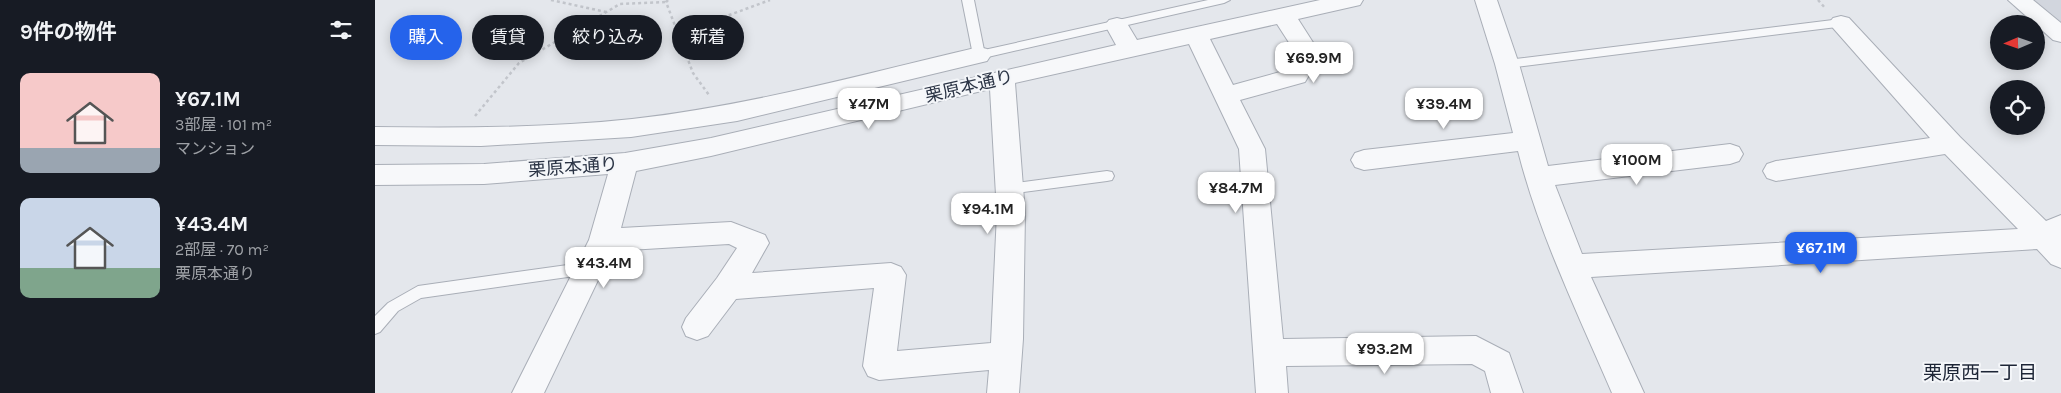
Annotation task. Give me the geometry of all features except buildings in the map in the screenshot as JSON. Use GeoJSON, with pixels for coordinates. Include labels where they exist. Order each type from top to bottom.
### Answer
{"type":"FeatureCollection","features":[{"type":"Feature","properties":{"kind":"street","name":"栗原本通り"},"geometry":{"type":"LineString","coordinates":[[375,175],[484,174],[625,163],[711,147],[1002,78],[1352,0]]}},
{"type":"Feature","properties":{"kind":"street"},"geometry":{"type":"LineString","coordinates":[[1486,0],[1507,64],[1538,176],[1573,266],[1628,393]]}},
{"type":"Feature","properties":{"kind":"street"},"geometry":{"type":"LineString","coordinates":[[2019,0],[2061,35]]}},
{"type":"Feature","properties":{"kind":"street"},"geometry":{"type":"LineString","coordinates":[[1226,95],[1296,76],[1309,55],[1284,16]]}},
{"type":"Feature","properties":{"kind":"street"},"geometry":{"type":"LineString","coordinates":[[1841,23],[1951,144],[2051,230],[2061,256]]}},
{"type":"Feature","properties":{"kind":"street"},"geometry":{"type":"LineString","coordinates":[[1117,25],[1131,50]]}},
{"type":"Feature","properties":{"kind":"street"},"geometry":{"type":"LineString","coordinates":[[1197,36],[1252,150],[1272,393]]}},
{"type":"Feature","properties":{"kind":"street"},"geometry":{"type":"LineString","coordinates":[[375,136],[481,137],[631,128],[723,114],[979,55]]}},
{"type":"Feature","properties":{"kind":"street"},"geometry":{"type":"LineString","coordinates":[[1002,78],[1011,213],[1003,393]]}},
{"type":"Feature","properties":{"kind":"street"},"geometry":{"type":"LineString","coordinates":[[1364,160],[1528,140]]}},
{"type":"Feature","properties":{"kind":"street"},"geometry":{"type":"LineString","coordinates":[[1776,171],[1951,144]]}},
{"type":"Feature","properties":{"kind":"street"},"geometry":{"type":"LineString","coordinates":[[1538,176],[1730,154]]}},
{"type":"Feature","properties":{"kind":"street"},"geometry":{"type":"LineString","coordinates":[[528,393],[603,240],[625,163]]}},
{"type":"Feature","properties":{"kind":"street"},"geometry":{"type":"LineString","coordinates":[[1573,266],[2024,240],[2034,239],[2051,230]]}},
{"type":"Feature","properties":{"kind":"street"},"geometry":{"type":"LineString","coordinates":[[603,240],[731,233],[755,243],[727,287],[697,327]]}},
{"type":"Feature","properties":{"kind":"street"},"geometry":{"type":"LineString","coordinates":[[727,287],[891,275],[879,366],[1006,355]]}},
{"type":"Feature","properties":{"kind":"street"},"geometry":{"type":"LineString","coordinates":[[1269,354],[1476,350],[1499,363],[1507,393]]}},
{"type":"Feature","properties":{"kind":"lane"},"geometry":{"type":"LineString","coordinates":[[968,0],[979,55],[1224,0]]}},
{"type":"Feature","properties":{"kind":"lane"},"geometry":{"type":"LineString","coordinates":[[1507,64],[1841,23]]}},
{"type":"Feature","properties":{"kind":"lane"},"geometry":{"type":"LineString","coordinates":[[1009,189],[1107,176]]}},
{"type":"Feature","properties":{"kind":"lane"},"geometry":{"type":"LineString","coordinates":[[375,327],[393,307],[419,292],[589,268]]}},
{"type":"Feature","properties":{"kind":"path"},"geometry":{"type":"LineString","coordinates":[[551,0],[607,12]]}},
{"type":"Feature","properties":{"kind":"path"},"geometry":{"type":"LineString","coordinates":[[729,15],[770,0]]}},
{"type":"Feature","properties":{"kind":"path"},"geometry":{"type":"LineString","coordinates":[[457,137],[519,63],[620,4],[667,1],[672,16]]}},
{"type":"Feature","properties":{"kind":"path"},"geometry":{"type":"LineString","coordinates":[[688,60],[693,73],[723,114]]}},
{"type":"Feature","properties":{"kind":"shaded area"},"geometry":{"type":"Polygon","coordinates":[[[2031,0],[2061,0],[2061,25],[2031,0]]]}},
{"type":"Feature","properties":{"kind":"district","name":"栗原西一丁目"},"geometry":{"type":"Point","coordinates":[1980,373]}}]}
